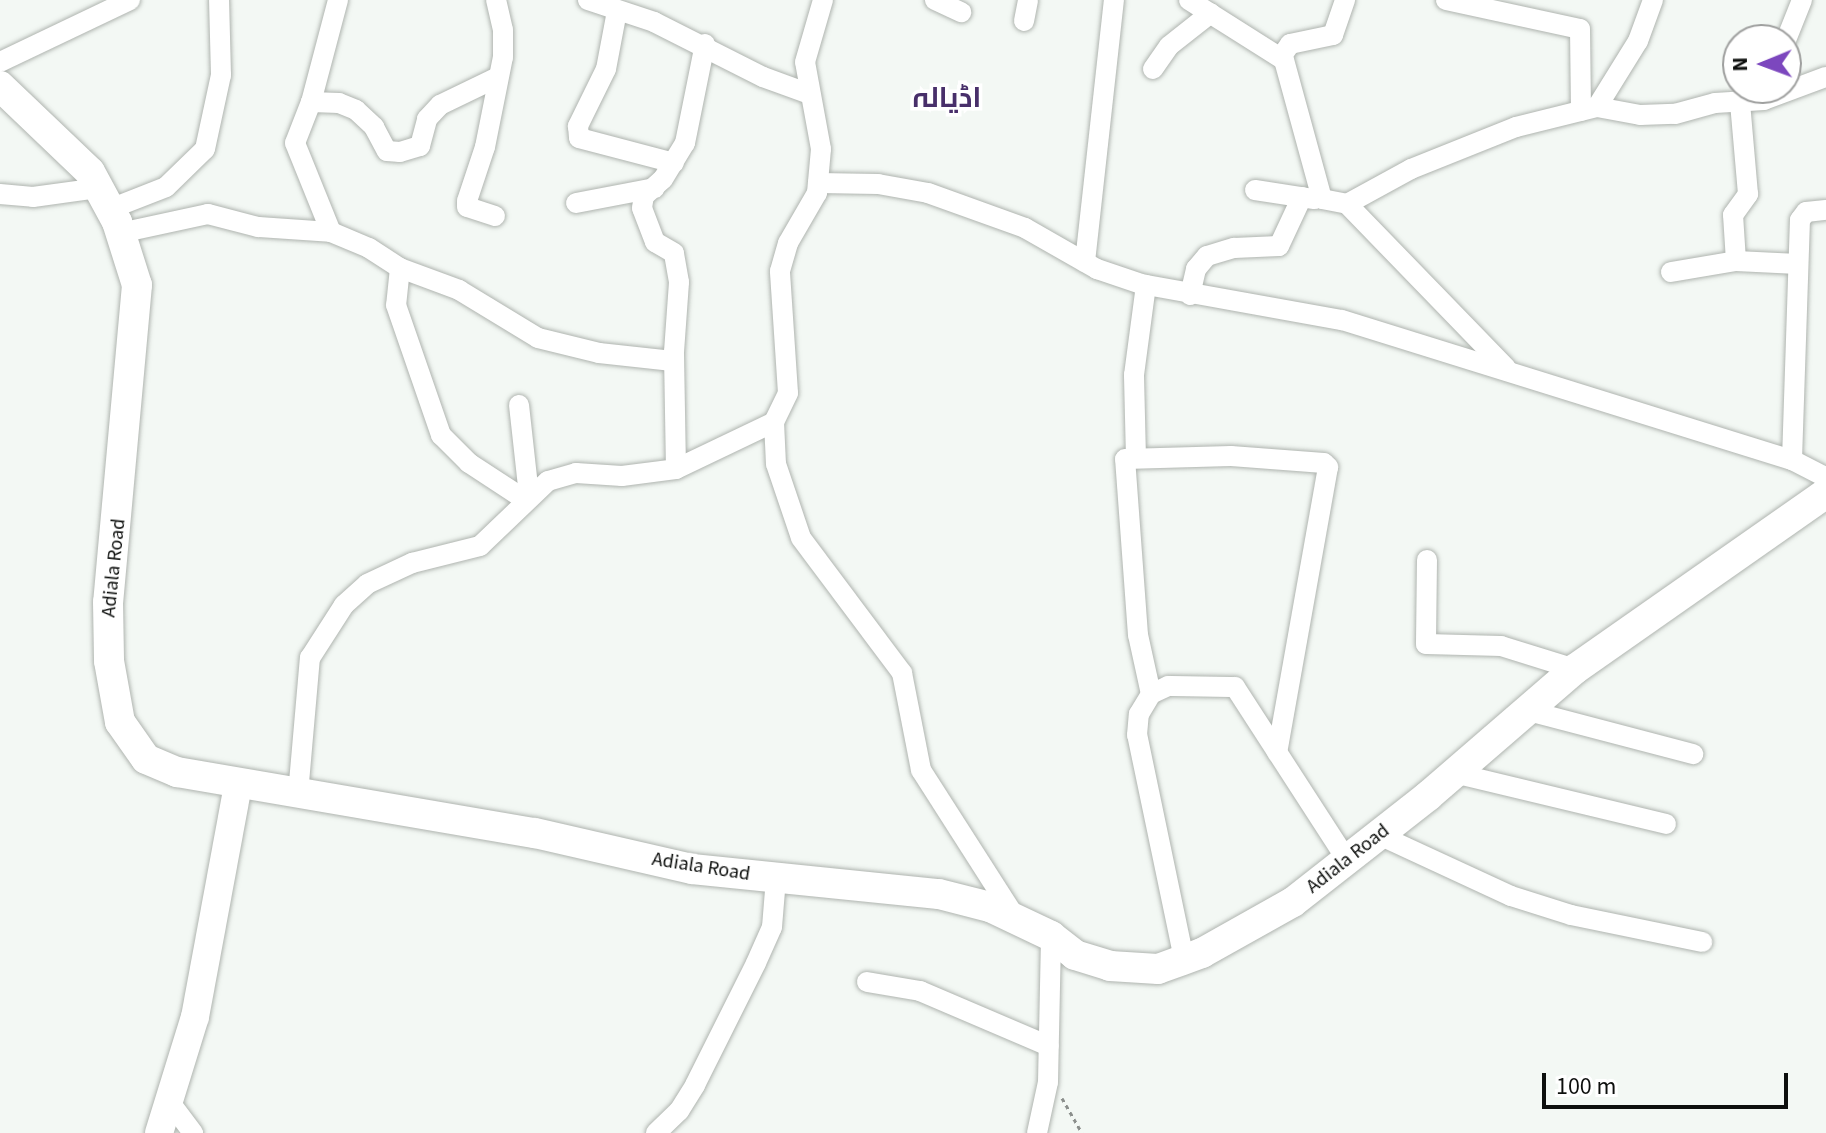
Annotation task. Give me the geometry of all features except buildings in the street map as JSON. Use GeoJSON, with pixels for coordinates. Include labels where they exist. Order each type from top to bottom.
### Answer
{"type":"FeatureCollection","features":[{"type":"Feature","properties":{"kind":"main road","name":"Adiala Road"},"geometry":{"type":"LineString","coordinates":[[0,86],[90,172],[110,210],[137,285],[108,602],[109,661],[120,722],[146,759],[177,772],[238,785],[535,833],[692,869],[939,894],[1018,920],[1051,936],[1075,955],[1110,966],[1158,969],[1184,959],[1293,902],[1379,835],[1575,669],[1826,493]]}},
{"type":"Feature","properties":{"kind":"street"},"geometry":{"type":"LineString","coordinates":[[0,62],[130,0]]}},
{"type":"Feature","properties":{"kind":"street"},"geometry":{"type":"LineString","coordinates":[[110,210],[166,187],[205,149],[221,75],[219,0]]}},
{"type":"Feature","properties":{"kind":"street"},"geometry":{"type":"LineString","coordinates":[[331,232],[295,150],[338,0]]}},
{"type":"Feature","properties":{"kind":"street"},"geometry":{"type":"LineString","coordinates":[[495,216],[467,207],[467,201],[485,147],[504,41],[496,0]]}},
{"type":"Feature","properties":{"kind":"street"},"geometry":{"type":"LineString","coordinates":[[823,0],[807,46],[807,93],[821,149],[818,183],[780,271],[788,393],[774,422],[776,464],[801,538],[902,673],[921,770],[1018,920]]}},
{"type":"Feature","properties":{"kind":"street"},"geometry":{"type":"LineString","coordinates":[[935,0],[961,12]]}},
{"type":"Feature","properties":{"kind":"street"},"geometry":{"type":"LineString","coordinates":[[1024,21],[1028,0]]}},
{"type":"Feature","properties":{"kind":"street"},"geometry":{"type":"LineString","coordinates":[[1085,262],[1114,0]]}},
{"type":"Feature","properties":{"kind":"street"},"geometry":{"type":"LineString","coordinates":[[1189,0],[1281,57],[1312,198],[1279,246],[1234,248],[1207,256],[1196,269],[1190,295]]}},
{"type":"Feature","properties":{"kind":"street"},"geometry":{"type":"LineString","coordinates":[[1281,57],[1290,44],[1333,35],[1345,0]]}},
{"type":"Feature","properties":{"kind":"street"},"geometry":{"type":"LineString","coordinates":[[1446,0],[1580,29],[1589,109]]}},
{"type":"Feature","properties":{"kind":"street"},"geometry":{"type":"LineString","coordinates":[[1589,109],[1638,41],[1653,0]]}},
{"type":"Feature","properties":{"kind":"street"},"geometry":{"type":"LineString","coordinates":[[1792,24],[1802,0]]}},
{"type":"Feature","properties":{"kind":"street"},"geometry":{"type":"LineString","coordinates":[[674,163],[579,138],[578,126],[606,69],[602,4],[705,44],[763,77],[807,93]]}},
{"type":"Feature","properties":{"kind":"street"},"geometry":{"type":"LineString","coordinates":[[1153,69],[1169,46],[1211,13]]}},
{"type":"Feature","properties":{"kind":"street"},"geometry":{"type":"LineString","coordinates":[[676,469],[673,361],[680,294],[674,253],[655,242],[642,208],[644,196],[655,188],[685,143],[705,44]]}},
{"type":"Feature","properties":{"kind":"street"},"geometry":{"type":"LineString","coordinates":[[1802,84],[1826,77]]}},
{"type":"Feature","properties":{"kind":"street"},"geometry":{"type":"LineString","coordinates":[[311,102],[339,103],[356,110],[374,127],[387,151],[400,152],[420,146],[425,125],[440,105],[496,78]]}},
{"type":"Feature","properties":{"kind":"street"},"geometry":{"type":"LineString","coordinates":[[1347,204],[1411,169],[1503,132],[1589,109],[1640,115],[1732,104]]}},
{"type":"Feature","properties":{"kind":"street"},"geometry":{"type":"LineString","coordinates":[[1736,261],[1733,215],[1747,200],[1749,187],[1740,104]]}},
{"type":"Feature","properties":{"kind":"street"},"geometry":{"type":"LineString","coordinates":[[818,183],[878,184],[928,193],[1025,228],[1085,262],[1146,285],[1342,320],[1506,368],[1792,460],[1826,477]]}},
{"type":"Feature","properties":{"kind":"street"},"geometry":{"type":"LineString","coordinates":[[576,203],[655,188]]}},
{"type":"Feature","properties":{"kind":"street"},"geometry":{"type":"LineString","coordinates":[[1255,190],[1347,204],[1506,368]]}},
{"type":"Feature","properties":{"kind":"street"},"geometry":{"type":"LineString","coordinates":[[0,194],[110,210],[208,214],[258,227],[331,232],[369,248],[400,268],[459,290],[538,338],[599,353],[673,361]]}},
{"type":"Feature","properties":{"kind":"street"},"geometry":{"type":"LineString","coordinates":[[1792,460],[1800,220],[1806,212],[1826,210]]}},
{"type":"Feature","properties":{"kind":"street"},"geometry":{"type":"LineString","coordinates":[[1671,272],[1736,261],[1798,264]]}},
{"type":"Feature","properties":{"kind":"street"},"geometry":{"type":"LineString","coordinates":[[400,268],[396,305],[441,435],[469,463],[526,498]]}},
{"type":"Feature","properties":{"kind":"street"},"geometry":{"type":"LineString","coordinates":[[1136,458],[1134,375],[1146,285]]}},
{"type":"Feature","properties":{"kind":"street"},"geometry":{"type":"LineString","coordinates":[[519,405],[526,498]]}},
{"type":"Feature","properties":{"kind":"street"},"geometry":{"type":"LineString","coordinates":[[298,794],[310,658],[344,605],[367,584],[398,569],[480,546],[526,498],[564,475],[622,476],[676,469],[774,422]]}},
{"type":"Feature","properties":{"kind":"street"},"geometry":{"type":"LineString","coordinates":[[1151,694],[1138,635],[1125,459],[1231,456],[1328,467],[1277,752]]}},
{"type":"Feature","properties":{"kind":"street"},"geometry":{"type":"LineString","coordinates":[[1427,560],[1426,644],[1501,646],[1575,669]]}},
{"type":"Feature","properties":{"kind":"street"},"geometry":{"type":"LineString","coordinates":[[1184,959],[1137,735],[1139,714],[1151,694],[1168,686],[1235,687],[1347,860]]}},
{"type":"Feature","properties":{"kind":"street"},"geometry":{"type":"LineString","coordinates":[[1525,710],[1693,754]]}},
{"type":"Feature","properties":{"kind":"street"},"geometry":{"type":"LineString","coordinates":[[1454,773],[1666,824]]}},
{"type":"Feature","properties":{"kind":"street"},"geometry":{"type":"LineString","coordinates":[[159,1133],[195,1017],[238,785]]}},
{"type":"Feature","properties":{"kind":"street"},"geometry":{"type":"LineString","coordinates":[[1379,835],[1511,896],[1571,915],[1702,942]]}},
{"type":"Feature","properties":{"kind":"street"},"geometry":{"type":"LineString","coordinates":[[656,1133],[679,1111],[695,1085],[756,963],[772,927],[776,878]]}},
{"type":"Feature","properties":{"kind":"street"},"geometry":{"type":"LineString","coordinates":[[1037,1133],[1048,1082],[1051,936]]}},
{"type":"Feature","properties":{"kind":"street"},"geometry":{"type":"LineString","coordinates":[[867,982],[920,991],[1049,1046]]}},
{"type":"Feature","properties":{"kind":"street"},"geometry":{"type":"LineString","coordinates":[[169,1101],[193,1133]]}},
{"type":"Feature","properties":{"kind":"path"},"geometry":{"type":"LineString","coordinates":[[1048,1082],[1082,1133]]}},
{"type":"Feature","properties":{"kind":"district","name":"اڈیالہ"},"geometry":{"type":"Point","coordinates":[947,98]}}]}
